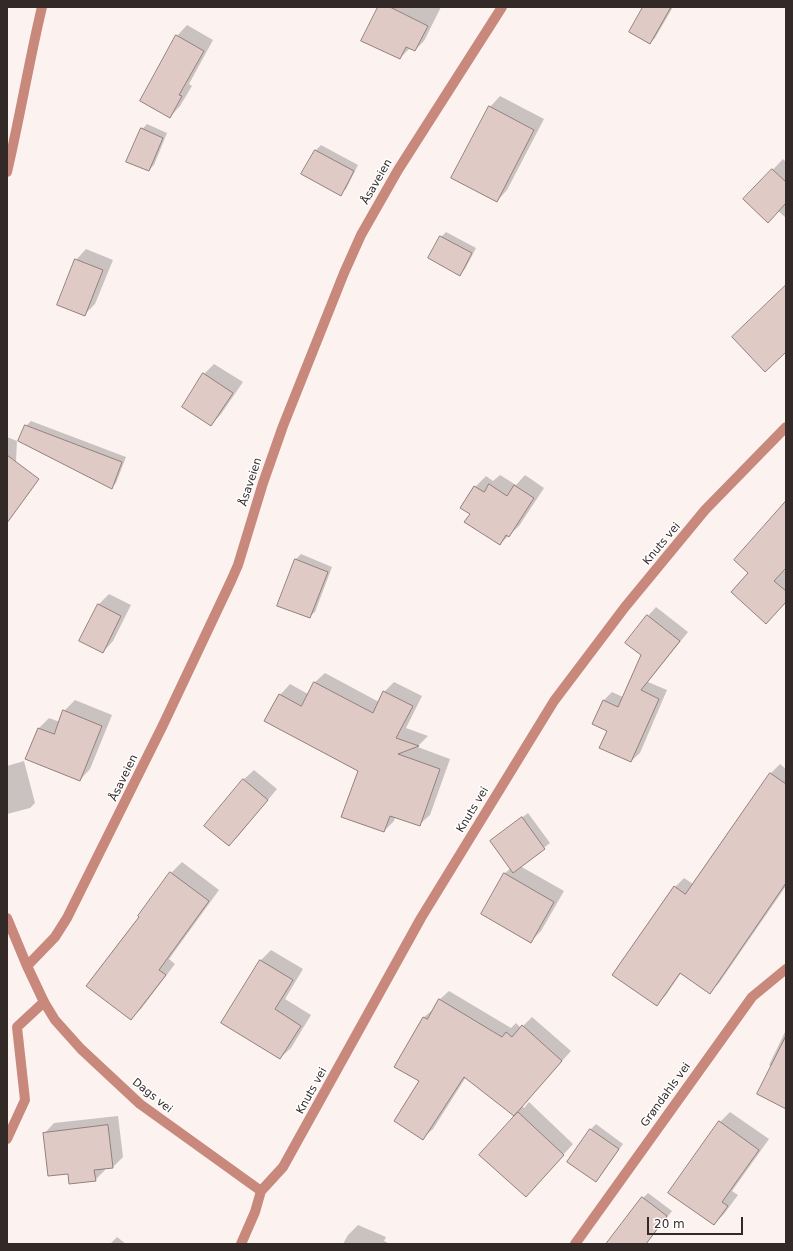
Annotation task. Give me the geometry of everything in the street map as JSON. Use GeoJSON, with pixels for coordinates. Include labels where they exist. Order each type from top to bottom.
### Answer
{"type":"FeatureCollection","features":[{"type":"Feature","properties":{"kind":"street"},"geometry":{"type":"LineString","coordinates":[[7,172],[16,135],[35,34],[42,7]]}},
{"type":"Feature","properties":{"kind":"street","name":"Åsaveien"},"geometry":{"type":"LineString","coordinates":[[27,966],[55,937],[67,918],[163,725],[231,581],[238,565],[263,483],[283,426],[344,273],[361,235],[398,170],[502,7]]}},
{"type":"Feature","properties":{"kind":"street","name":"Knuts vei"},"geometry":{"type":"LineString","coordinates":[[241,1244],[255,1212],[261,1191],[283,1167],[421,918],[554,701],[625,607],[706,510],[786,427]]}},
{"type":"Feature","properties":{"kind":"street","name":"Dags vei"},"geometry":{"type":"LineString","coordinates":[[7,918],[44,1002],[55,1020],[81,1049],[140,1104],[261,1191]]}},
{"type":"Feature","properties":{"kind":"street","name":"Grøndahls vei"},"geometry":{"type":"LineString","coordinates":[[574,1244],[752,997],[786,970]]}},
{"type":"Feature","properties":{"kind":"street"},"geometry":{"type":"LineString","coordinates":[[7,1139],[25,1100],[17,1027],[44,1002]]}},
{"type":"Feature","properties":{"kind":"building"},"geometry":{"type":"Polygon","coordinates":[[[378,7],[390,7],[428,26],[415,51],[406,47],[400,59],[361,41],[378,7]]]}},
{"type":"Feature","properties":{"kind":"building"},"geometry":{"type":"Polygon","coordinates":[[[643,7],[671,7],[650,44],[629,32],[643,7]]]}},
{"type":"Feature","properties":{"kind":"building"},"geometry":{"type":"Polygon","coordinates":[[[176,35],[204,51],[179,95],[182,96],[170,118],[140,101],[176,35]]]}},
{"type":"Feature","properties":{"kind":"building"},"geometry":{"type":"Polygon","coordinates":[[[489,106],[534,130],[497,202],[451,178],[489,106]]]}},
{"type":"Feature","properties":{"kind":"building"},"geometry":{"type":"Polygon","coordinates":[[[141,128],[163,138],[149,171],[126,162],[141,128]]]}},
{"type":"Feature","properties":{"kind":"building"},"geometry":{"type":"Polygon","coordinates":[[[315,150],[354,171],[341,196],[301,174],[315,150]]]}},
{"type":"Feature","properties":{"kind":"building"},"geometry":{"type":"Polygon","coordinates":[[[772,169],[786,182],[786,203],[768,223],[743,199],[772,169]]]}},
{"type":"Feature","properties":{"kind":"building"},"geometry":{"type":"Polygon","coordinates":[[[440,236],[472,253],[460,276],[428,258],[440,236]]]}},
{"type":"Feature","properties":{"kind":"building"},"geometry":{"type":"Polygon","coordinates":[[[75,259],[103,270],[85,316],[57,305],[75,259]]]}},
{"type":"Feature","properties":{"kind":"building"},"geometry":{"type":"Polygon","coordinates":[[[786,285],[786,352],[765,372],[732,337],[786,285]]]}},
{"type":"Feature","properties":{"kind":"building"},"geometry":{"type":"Polygon","coordinates":[[[203,373],[233,393],[211,426],[182,407],[203,373]]]}},
{"type":"Feature","properties":{"kind":"building"},"geometry":{"type":"Polygon","coordinates":[[[25,425],[122,462],[112,489],[18,441],[25,425]]]}},
{"type":"Feature","properties":{"kind":"building"},"geometry":{"type":"Polygon","coordinates":[[[7,455],[39,479],[7,523],[7,455]]]}},
{"type":"Feature","properties":{"kind":"building"},"geometry":{"type":"Polygon","coordinates":[[[489,484],[507,496],[514,485],[534,498],[509,537],[506,535],[500,545],[464,522],[470,514],[460,508],[474,486],[484,492],[489,484]]]}},
{"type":"Feature","properties":{"kind":"building"},"geometry":{"type":"Polygon","coordinates":[[[786,501],[786,568],[774,581],[786,591],[786,602],[766,624],[731,592],[748,573],[734,560],[786,501]]]}},
{"type":"Feature","properties":{"kind":"building"},"geometry":{"type":"Polygon","coordinates":[[[295,559],[328,572],[310,618],[277,606],[295,559]]]}},
{"type":"Feature","properties":{"kind":"building"},"geometry":{"type":"Polygon","coordinates":[[[98,604],[121,616],[103,653],[79,641],[98,604]]]}},
{"type":"Feature","properties":{"kind":"building"},"geometry":{"type":"Polygon","coordinates":[[[647,615],[680,641],[641,690],[659,699],[631,762],[599,748],[607,731],[592,724],[603,700],[618,707],[641,655],[625,643],[647,615]]]}},
{"type":"Feature","properties":{"kind":"building"},"geometry":{"type":"Polygon","coordinates":[[[314,682],[373,713],[383,691],[413,706],[396,738],[419,746],[398,754],[440,769],[420,826],[390,816],[384,832],[341,817],[358,771],[264,721],[279,694],[301,706],[314,682]]]}},
{"type":"Feature","properties":{"kind":"building"},"geometry":{"type":"Polygon","coordinates":[[[63,710],[102,726],[80,781],[25,759],[38,728],[54,734],[63,710]]]}},
{"type":"Feature","properties":{"kind":"building"},"geometry":{"type":"Polygon","coordinates":[[[770,773],[786,784],[786,883],[710,994],[680,973],[657,1006],[612,975],[674,886],[685,894],[770,773]]]}},
{"type":"Feature","properties":{"kind":"building"},"geometry":{"type":"Polygon","coordinates":[[[243,779],[268,800],[229,846],[204,826],[243,779]]]}},
{"type":"Feature","properties":{"kind":"building"},"geometry":{"type":"Polygon","coordinates":[[[522,817],[545,849],[513,873],[490,841],[522,817]]]}},
{"type":"Feature","properties":{"kind":"building"},"geometry":{"type":"Polygon","coordinates":[[[170,872],[209,901],[159,970],[166,975],[131,1020],[86,986],[139,917],[138,916],[170,872]]]}},
{"type":"Feature","properties":{"kind":"building"},"geometry":{"type":"Polygon","coordinates":[[[504,873],[554,902],[531,943],[481,914],[504,873]]]}},
{"type":"Feature","properties":{"kind":"building"},"geometry":{"type":"Polygon","coordinates":[[[260,960],[293,980],[275,1009],[301,1026],[280,1059],[221,1023],[260,960]]]}},
{"type":"Feature","properties":{"kind":"building"},"geometry":{"type":"Polygon","coordinates":[[[439,999],[502,1037],[506,1032],[512,1037],[522,1025],[562,1061],[514,1116],[464,1077],[423,1140],[394,1121],[419,1081],[394,1067],[423,1017],[427,1019],[439,999]]]}},
{"type":"Feature","properties":{"kind":"building"},"geometry":{"type":"Polygon","coordinates":[[[786,1036],[786,1109],[757,1094],[786,1036]]]}},
{"type":"Feature","properties":{"kind":"building"},"geometry":{"type":"Polygon","coordinates":[[[518,1112],[564,1155],[526,1197],[479,1155],[518,1112]]]}},
{"type":"Feature","properties":{"kind":"building"},"geometry":{"type":"Polygon","coordinates":[[[719,1121],[759,1150],[722,1202],[728,1206],[714,1225],[668,1193],[719,1121]]]}},
{"type":"Feature","properties":{"kind":"building"},"geometry":{"type":"Polygon","coordinates":[[[108,1125],[113,1168],[94,1170],[96,1181],[69,1184],[68,1174],[48,1176],[43,1133],[108,1125]]]}},
{"type":"Feature","properties":{"kind":"building"},"geometry":{"type":"Polygon","coordinates":[[[590,1129],[619,1149],[596,1182],[567,1162],[590,1129]]]}},
{"type":"Feature","properties":{"kind":"building"},"geometry":{"type":"Polygon","coordinates":[[[642,1197],[667,1216],[646,1244],[606,1244],[642,1197]]]}}]}
